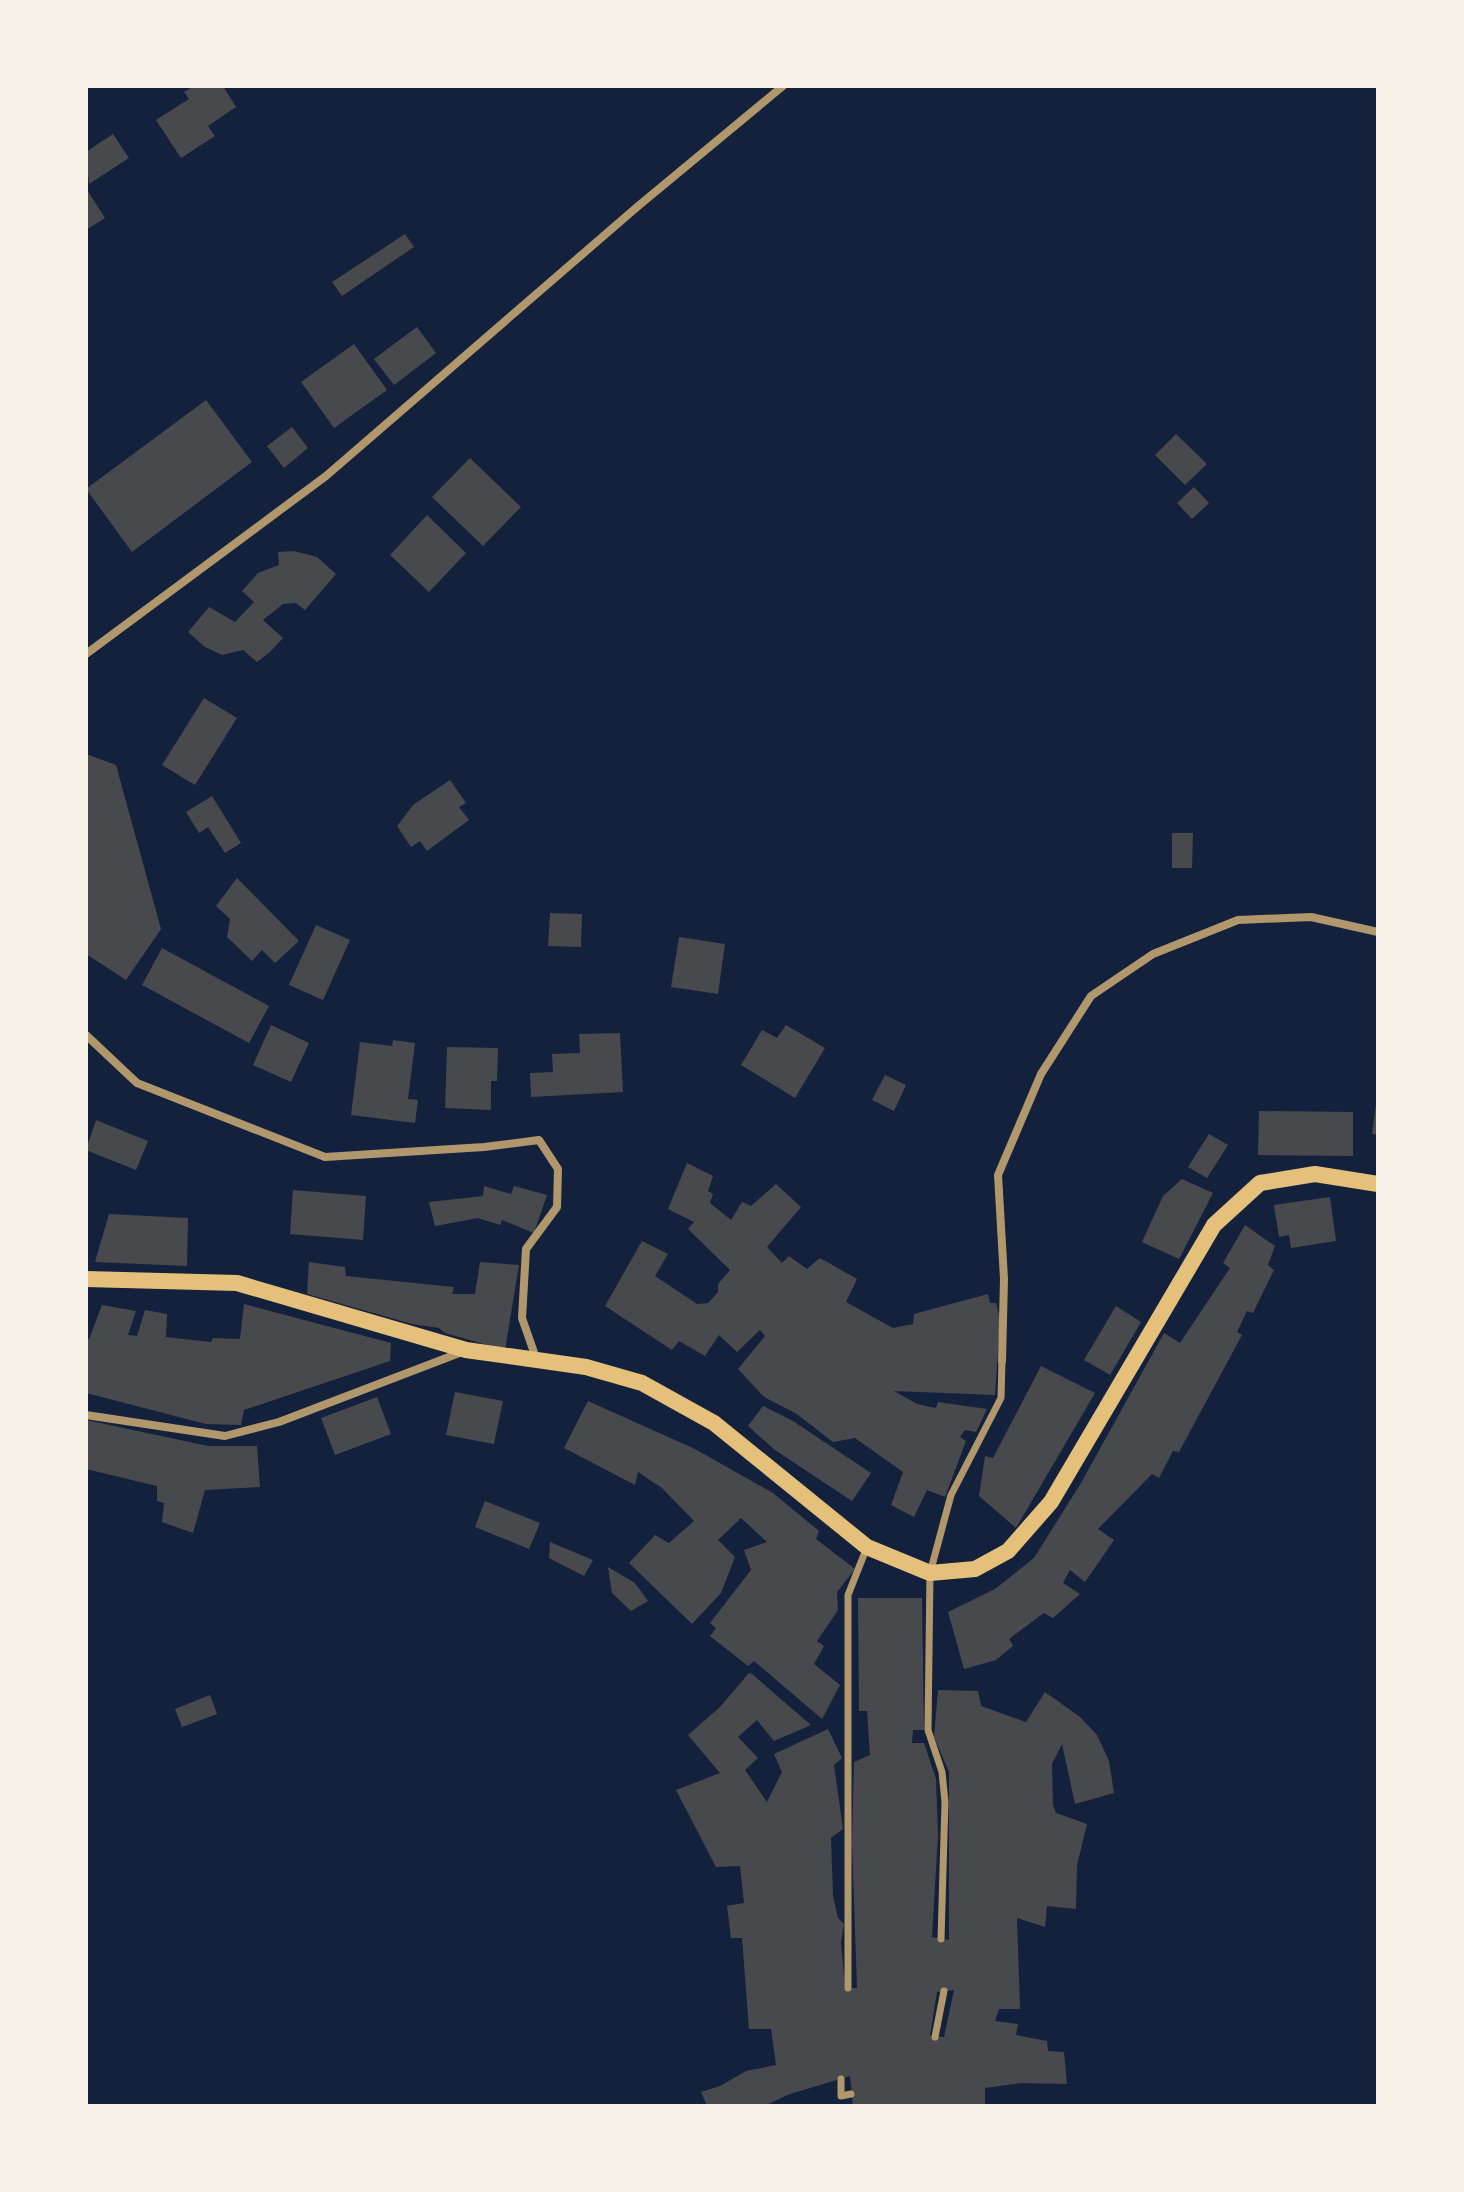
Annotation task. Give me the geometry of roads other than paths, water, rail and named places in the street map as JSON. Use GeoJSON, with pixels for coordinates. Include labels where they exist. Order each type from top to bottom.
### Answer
{"type":"FeatureCollection","features":[{"type":"Feature","properties":{"kind":"main road"},"geometry":{"type":"LineString","coordinates":[[86,1279],[237,1283],[466,1350],[586,1367],[642,1383],[714,1423],[867,1547],[930,1573],[975,1569],[1008,1551],[1051,1502],[1214,1225],[1260,1183],[1315,1174],[1378,1184]]}},
{"type":"Feature","properties":{"kind":"street"},"geometry":{"type":"LineString","coordinates":[[86,654],[326,476],[637,207],[783,86]]}},
{"type":"Feature","properties":{"kind":"street"},"geometry":{"type":"LineString","coordinates":[[941,1939],[945,1802],[942,1772],[928,1730],[930,1573],[951,1495],[1001,1398],[1004,1279],[998,1175],[1041,1074],[1091,996],[1153,954],[1238,920],[1311,917],[1378,932]]}},
{"type":"Feature","properties":{"kind":"street"},"geometry":{"type":"LineString","coordinates":[[86,1035],[137,1083],[325,1157],[484,1147],[539,1140],[558,1169],[557,1207],[526,1249],[522,1318],[537,1361]]}},
{"type":"Feature","properties":{"kind":"street"},"geometry":{"type":"LineString","coordinates":[[86,1415],[225,1436],[279,1422],[466,1350]]}},
{"type":"Feature","properties":{"kind":"street"},"geometry":{"type":"LineString","coordinates":[[848,1988],[848,1595],[867,1547]]}},
{"type":"Feature","properties":{"kind":"street"},"geometry":{"type":"LineString","coordinates":[[935,2037],[944,1991]]}},
{"type":"Feature","properties":{"kind":"street"},"geometry":{"type":"LineString","coordinates":[[841,2079],[841,2096],[851,2094]]}}]}
